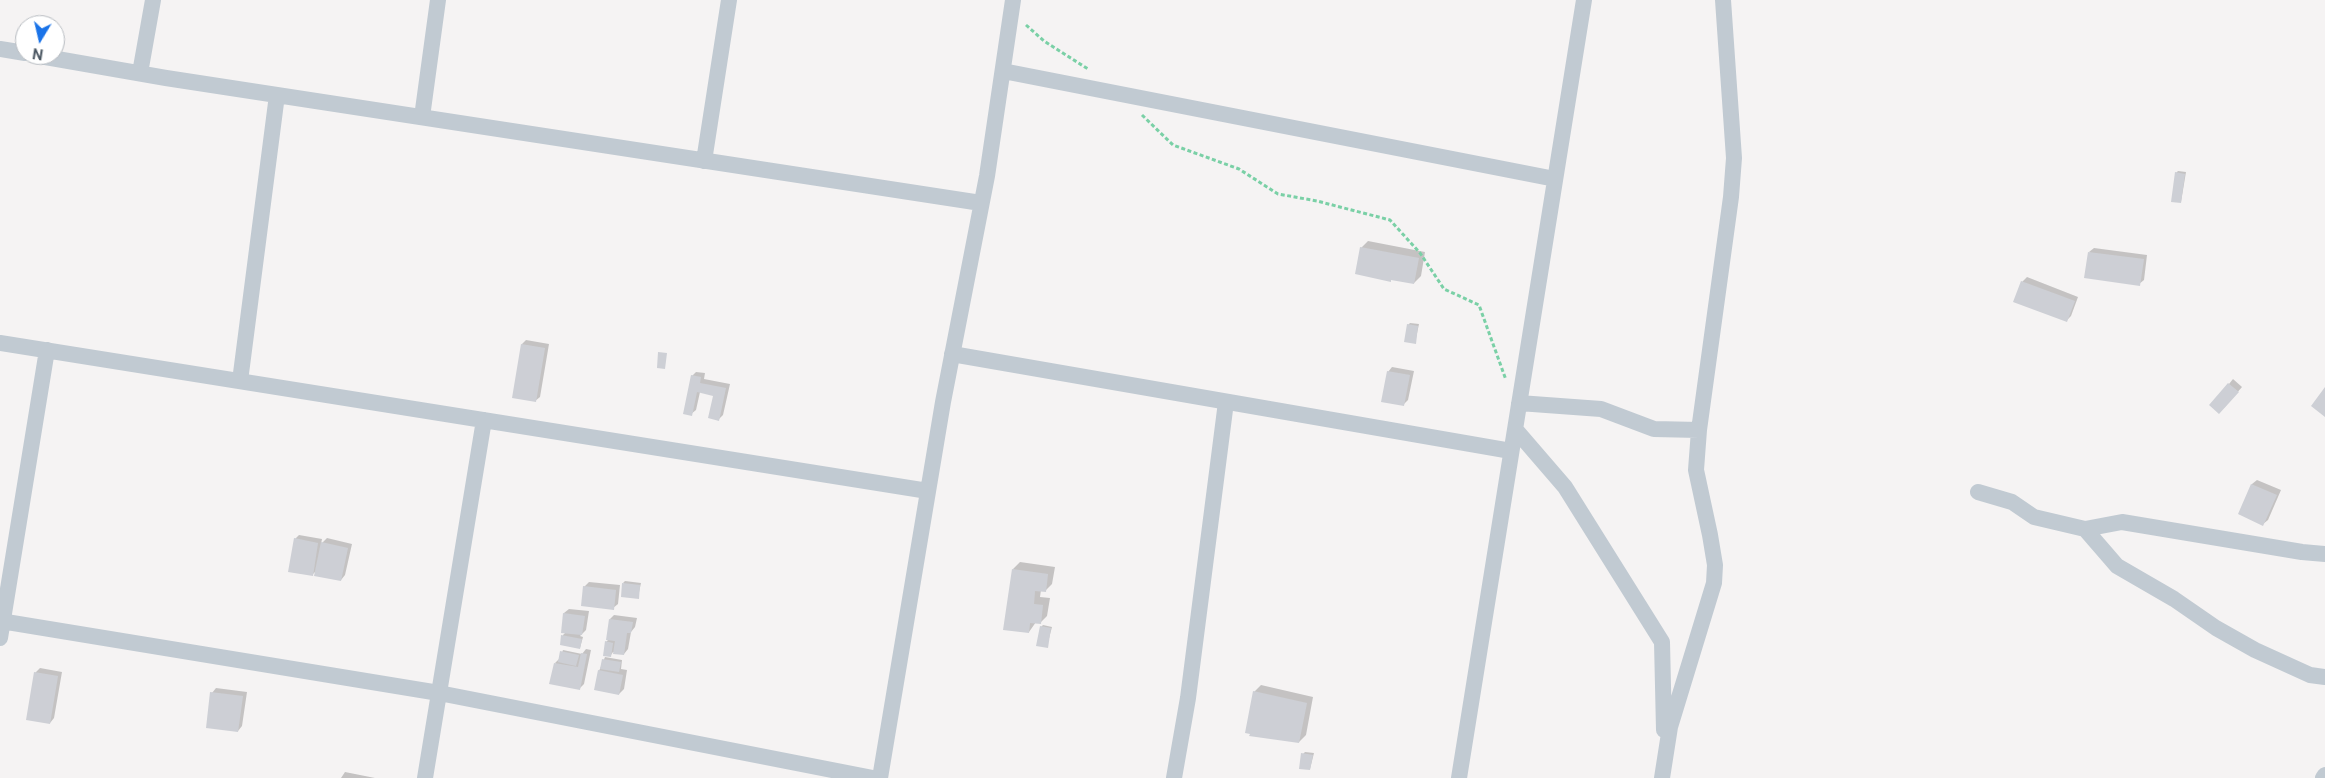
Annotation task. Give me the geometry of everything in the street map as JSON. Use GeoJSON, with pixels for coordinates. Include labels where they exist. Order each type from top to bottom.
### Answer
{"type":"FeatureCollection","features":[{"type":"Feature","properties":{"kind":"street"},"geometry":{"type":"LineString","coordinates":[[140,73],[153,0]]}},
{"type":"Feature","properties":{"kind":"street"},"geometry":{"type":"LineString","coordinates":[[422,117],[438,0]]}},
{"type":"Feature","properties":{"kind":"street"},"geometry":{"type":"LineString","coordinates":[[704,161],[729,0]]}},
{"type":"Feature","properties":{"kind":"street"},"geometry":{"type":"LineString","coordinates":[[1459,778],[1584,0]]}},
{"type":"Feature","properties":{"kind":"street"},"geometry":{"type":"LineString","coordinates":[[1662,778],[1670,727],[1714,583],[1715,565],[1696,470],[1699,430],[1718,304],[1734,158],[1723,0]]}},
{"type":"Feature","properties":{"kind":"street"},"geometry":{"type":"LineString","coordinates":[[880,778],[952,354],[981,203],[1012,6]]}},
{"type":"Feature","properties":{"kind":"street"},"geometry":{"type":"LineString","coordinates":[[0,49],[15,52]]}},
{"type":"Feature","properties":{"kind":"street"},"geometry":{"type":"LineString","coordinates":[[65,60],[277,95],[981,203]]}},
{"type":"Feature","properties":{"kind":"street"},"geometry":{"type":"LineString","coordinates":[[1003,71],[1555,179]]}},
{"type":"Feature","properties":{"kind":"street"},"geometry":{"type":"LineString","coordinates":[[240,381],[277,95]]}},
{"type":"Feature","properties":{"kind":"street"},"geometry":{"type":"LineString","coordinates":[[0,343],[928,491]]}},
{"type":"Feature","properties":{"kind":"street"},"geometry":{"type":"LineString","coordinates":[[0,638],[1,621],[47,350]]}},
{"type":"Feature","properties":{"kind":"street"},"geometry":{"type":"LineString","coordinates":[[952,354],[1511,451]]}},
{"type":"Feature","properties":{"kind":"street"},"geometry":{"type":"LineString","coordinates":[[1174,778],[1188,698],[1226,402]]}},
{"type":"Feature","properties":{"kind":"street"},"geometry":{"type":"LineString","coordinates":[[1519,403],[1601,410],[1654,430],[1699,430]]}},
{"type":"Feature","properties":{"kind":"street"},"geometry":{"type":"LineString","coordinates":[[425,778],[484,420]]}},
{"type":"Feature","properties":{"kind":"street"},"geometry":{"type":"LineString","coordinates":[[1515,428],[1564,487],[1662,642],[1665,758]]}},
{"type":"Feature","properties":{"kind":"street"},"geometry":{"type":"LineString","coordinates":[[1978,492],[2012,502],[2034,517],[2085,529],[2122,522],[2283,549],[2325,554]]}},
{"type":"Feature","properties":{"kind":"street"},"geometry":{"type":"LineString","coordinates":[[2085,529],[2117,566],[2174,598],[2216,628],[2255,650],[2310,675],[2325,678]]}},
{"type":"Feature","properties":{"kind":"street"},"geometry":{"type":"LineString","coordinates":[[1,621],[439,693],[873,778]]}},
{"type":"Feature","properties":{"kind":"path"},"geometry":{"type":"LineString","coordinates":[[1012,6],[1044,41],[1094,73]]}},
{"type":"Feature","properties":{"kind":"path"},"geometry":{"type":"LineString","coordinates":[[1118,93],[1174,145],[1239,169],[1278,194],[1317,200],[1390,220],[1420,253],[1444,289],[1479,305],[1507,384]]}},
{"type":"Feature","properties":{"kind":"building"},"geometry":{"type":"Polygon","coordinates":[[[2175,172],[2185,174],[2181,203],[2171,202],[2175,172]]]}},
{"type":"Feature","properties":{"kind":"building"},"geometry":{"type":"Polygon","coordinates":[[[1360,247],[1419,258],[1414,284],[1391,280],[1391,282],[1355,274],[1360,247]]]}},
{"type":"Feature","properties":{"kind":"building"},"geometry":{"type":"Polygon","coordinates":[[[2088,252],[2144,259],[2140,286],[2084,278],[2088,252]]]}},
{"type":"Feature","properties":{"kind":"building"},"geometry":{"type":"Polygon","coordinates":[[[2021,281],[2075,301],[2067,322],[2013,302],[2021,281]]]}},
{"type":"Feature","properties":{"kind":"building"},"geometry":{"type":"Polygon","coordinates":[[[1407,324],[1418,326],[1416,344],[1404,342],[1407,324]]]}},
{"type":"Feature","properties":{"kind":"building"},"geometry":{"type":"Polygon","coordinates":[[[521,344],[545,348],[536,402],[512,398],[521,344]]]}},
{"type":"Feature","properties":{"kind":"building"},"geometry":{"type":"Polygon","coordinates":[[[658,352],[667,353],[665,369],[657,368],[658,352]]]}},
{"type":"Feature","properties":{"kind":"building"},"geometry":{"type":"Polygon","coordinates":[[[1387,371],[1410,375],[1404,406],[1381,402],[1387,371]]]}},
{"type":"Feature","properties":{"kind":"building"},"geometry":{"type":"Polygon","coordinates":[[[691,375],[701,377],[700,383],[726,388],[719,421],[708,418],[713,396],[697,392],[692,416],[683,414],[691,375]]]}},
{"type":"Feature","properties":{"kind":"building"},"geometry":{"type":"Polygon","coordinates":[[[2228,383],[2239,392],[2219,414],[2209,405],[2228,383]]]}},
{"type":"Feature","properties":{"kind":"building"},"geometry":{"type":"Polygon","coordinates":[[[2325,387],[2325,417],[2311,406],[2325,387]]]}},
{"type":"Feature","properties":{"kind":"building"},"geometry":{"type":"Polygon","coordinates":[[[2251,484],[2277,495],[2263,526],[2238,514],[2251,484]]]}},
{"type":"Feature","properties":{"kind":"building"},"geometry":{"type":"Polygon","coordinates":[[[294,538],[318,543],[313,576],[288,572],[294,538]]]}},
{"type":"Feature","properties":{"kind":"building"},"geometry":{"type":"Polygon","coordinates":[[[321,542],[348,548],[341,581],[314,576],[321,542]]]}},
{"type":"Feature","properties":{"kind":"building"},"geometry":{"type":"Polygon","coordinates":[[[1012,569],[1048,574],[1046,592],[1035,591],[1034,604],[1043,605],[1041,624],[1030,623],[1029,633],[1003,630],[1012,569]]]}},
{"type":"Feature","properties":{"kind":"building"},"geometry":{"type":"Polygon","coordinates":[[[622,583],[640,585],[639,599],[621,597],[622,583]]]}},
{"type":"Feature","properties":{"kind":"building"},"geometry":{"type":"Polygon","coordinates":[[[583,586],[616,590],[614,610],[581,606],[583,586]]]}},
{"type":"Feature","properties":{"kind":"building"},"geometry":{"type":"Polygon","coordinates":[[[563,613],[585,616],[582,635],[561,633],[563,613]]]}},
{"type":"Feature","properties":{"kind":"building"},"geometry":{"type":"Polygon","coordinates":[[[609,619],[633,622],[631,633],[627,633],[624,655],[613,654],[615,641],[606,640],[609,619]]]}},
{"type":"Feature","properties":{"kind":"building"},"geometry":{"type":"Polygon","coordinates":[[[1040,626],[1051,628],[1048,648],[1036,646],[1040,626]]]}},
{"type":"Feature","properties":{"kind":"building"},"geometry":{"type":"Polygon","coordinates":[[[561,635],[582,639],[580,649],[560,645],[561,635]]]}},
{"type":"Feature","properties":{"kind":"building"},"geometry":{"type":"Polygon","coordinates":[[[605,641],[613,643],[611,657],[603,656],[605,641]]]}},
{"type":"Feature","properties":{"kind":"building"},"geometry":{"type":"Polygon","coordinates":[[[560,651],[579,655],[576,666],[558,662],[560,651]]]}},
{"type":"Feature","properties":{"kind":"building"},"geometry":{"type":"Polygon","coordinates":[[[581,653],[587,654],[580,690],[549,684],[554,663],[578,667],[581,653]]]}},
{"type":"Feature","properties":{"kind":"building"},"geometry":{"type":"Polygon","coordinates":[[[602,659],[621,662],[619,672],[600,669],[602,659]]]}},
{"type":"Feature","properties":{"kind":"building"},"geometry":{"type":"Polygon","coordinates":[[[598,670],[623,675],[619,695],[594,690],[598,670]]]}},
{"type":"Feature","properties":{"kind":"building"},"geometry":{"type":"Polygon","coordinates":[[[34,672],[58,676],[50,724],[26,720],[34,672]]]}},
{"type":"Feature","properties":{"kind":"building"},"geometry":{"type":"Polygon","coordinates":[[[1253,691],[1307,703],[1299,743],[1249,736],[1250,734],[1245,733],[1253,691]]]}},
{"type":"Feature","properties":{"kind":"building"},"geometry":{"type":"Polygon","coordinates":[[[210,692],[243,696],[238,732],[206,728],[210,692]]]}},
{"type":"Feature","properties":{"kind":"building"},"geometry":{"type":"Polygon","coordinates":[[[1301,753],[1313,755],[1310,770],[1299,769],[1301,753]]]}}]}
